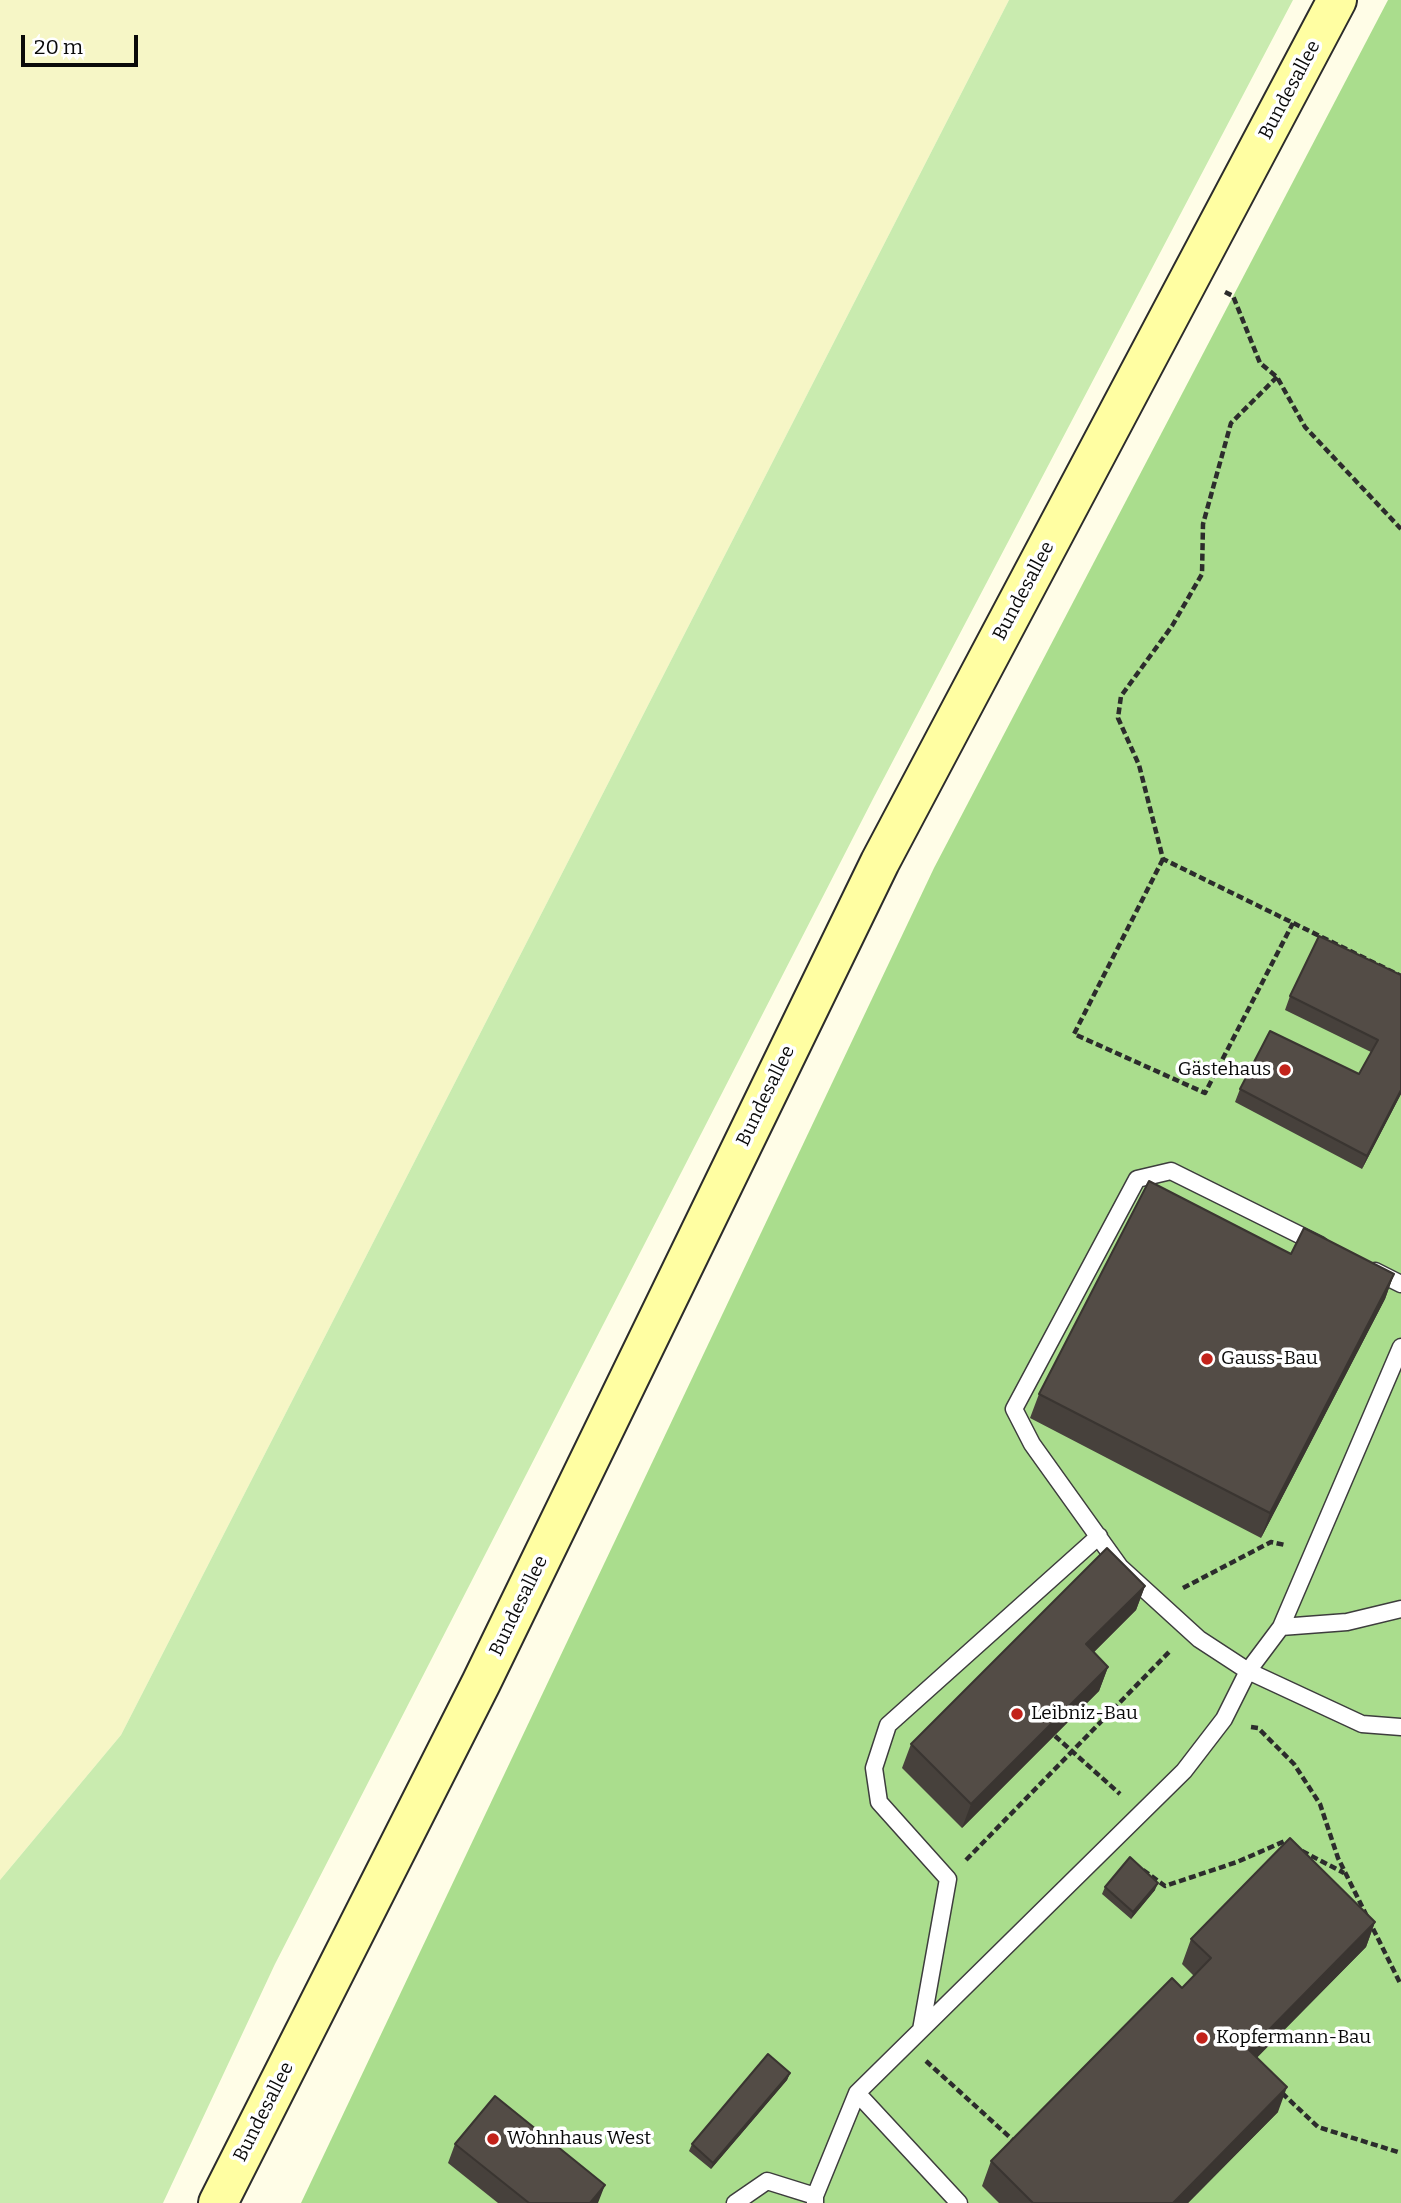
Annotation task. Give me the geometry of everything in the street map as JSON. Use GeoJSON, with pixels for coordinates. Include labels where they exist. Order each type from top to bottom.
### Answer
{"type":"FeatureCollection","features":[{"type":"Feature","properties":{"kind":"main road","name":"Bundesallee"},"geometry":{"type":"LineString","coordinates":[[218,2203],[481,1684],[880,862],[1337,0]]}},
{"type":"Feature","properties":{"kind":"lane"},"geometry":{"type":"LineString","coordinates":[[1330,1250],[1171,1171],[1137,1179],[1014,1409],[1032,1444],[1120,1567],[1190,1631],[1248,1671],[1362,1724],[1401,1727]]}},
{"type":"Feature","properties":{"kind":"lane"},"geometry":{"type":"LineString","coordinates":[[1354,1261],[1401,1284]]}},
{"type":"Feature","properties":{"kind":"lane"},"geometry":{"type":"LineString","coordinates":[[735,2203],[767,2181],[815,2200],[857,2093],[1184,1771],[1224,1719],[1248,1671],[1281,1627],[1401,1347]]}},
{"type":"Feature","properties":{"kind":"lane"},"geometry":{"type":"LineString","coordinates":[[921,2030],[948,1879],[879,1802],[874,1768],[888,1725],[1098,1536]]}},
{"type":"Feature","properties":{"kind":"lane"},"geometry":{"type":"LineString","coordinates":[[1281,1627],[1347,1622],[1401,1609]]}},
{"type":"Feature","properties":{"kind":"lane"},"geometry":{"type":"LineString","coordinates":[[857,2093],[959,2203]]}},
{"type":"Feature","properties":{"kind":"path"},"geometry":{"type":"LineString","coordinates":[[1233,296],[1260,363],[1277,377],[1305,427],[1401,529]]}},
{"type":"Feature","properties":{"kind":"path"},"geometry":{"type":"LineString","coordinates":[[1277,377],[1231,423],[1203,524],[1202,574],[1172,626],[1121,696],[1118,718],[1139,765],[1163,859],[1074,1034],[1205,1093],[1293,923]]}},
{"type":"Feature","properties":{"kind":"path"},"geometry":{"type":"LineString","coordinates":[[1163,859],[1401,976]]}},
{"type":"Feature","properties":{"kind":"path"},"geometry":{"type":"LineString","coordinates":[[1158,1602],[1272,1542],[1314,1551]]}},
{"type":"Feature","properties":{"kind":"path"},"geometry":{"type":"LineString","coordinates":[[948,1879],[1190,1631]]}},
{"type":"Feature","properties":{"kind":"path"},"geometry":{"type":"LineString","coordinates":[[1224,1719],[1258,1728],[1294,1764],[1320,1804],[1346,1874],[1401,1985]]}},
{"type":"Feature","properties":{"kind":"path"},"geometry":{"type":"LineString","coordinates":[[1055,1736],[1141,1813]]}},
{"type":"Feature","properties":{"kind":"path"},"geometry":{"type":"LineString","coordinates":[[1109,1845],[1165,1886],[1237,1862],[1285,1841],[1346,1874]]}},
{"type":"Feature","properties":{"kind":"path"},"geometry":{"type":"LineString","coordinates":[[907,2044],[1018,2144]]}},
{"type":"Feature","properties":{"kind":"path"},"geometry":{"type":"LineString","coordinates":[[1280,2091],[1318,2127],[1401,2153]]}},
{"type":"Feature","properties":{"kind":"green space"},"geometry":{"type":"Polygon","coordinates":[[[0,0],[1009,0],[121,1735],[0,1880],[0,0]]]}},
{"type":"Feature","properties":{"kind":"green space"},"geometry":{"type":"Polygon","coordinates":[[[1009,0],[1293,0],[875,795],[275,1964],[163,2203],[0,2203],[0,1880],[121,1735],[1009,0]]]}},
{"type":"Feature","properties":{"kind":"green space"},"geometry":{"type":"Polygon","coordinates":[[[1388,0],[1401,0],[1401,2203],[301,2203],[934,868],[1388,0]]]}},
{"type":"Feature","properties":{"kind":"building","name":"Gästehaus"},"geometry":{"type":"Polygon","coordinates":[[[1319,936],[1401,975],[1401,1090],[1367,1156],[1240,1089],[1270,1031],[1359,1074],[1378,1040],[1290,996],[1319,936]]]}},
{"type":"Feature","properties":{"kind":"building","name":"Gauss-Bau"},"geometry":{"type":"Polygon","coordinates":[[[1149,1181],[1291,1254],[1304,1228],[1394,1274],[1270,1513],[1039,1394],[1149,1181]]]}},
{"type":"Feature","properties":{"kind":"building","name":"Leibniz-Bau"},"geometry":{"type":"Polygon","coordinates":[[[1107,1548],[1145,1586],[1086,1644],[1108,1667],[971,1804],[911,1744],[1107,1548]]]}},
{"type":"Feature","properties":{"kind":"building","name":"Kopfermann-Bau"},"geometry":{"type":"Polygon","coordinates":[[[1290,1838],[1375,1922],[1249,2050],[1287,2087],[1173,2203],[1033,2203],[991,2161],[1172,1978],[1182,1988],[1211,1958],[1191,1939],[1290,1838]]]}},
{"type":"Feature","properties":{"kind":"building"},"geometry":{"type":"Polygon","coordinates":[[[1130,1857],[1158,1883],[1133,1912],[1105,1887],[1130,1857]]]}},
{"type":"Feature","properties":{"kind":"building"},"geometry":{"type":"Polygon","coordinates":[[[768,2054],[790,2073],[713,2163],[692,2144],[768,2054]]]}},
{"type":"Feature","properties":{"kind":"building","name":"Wohnhaus West"},"geometry":{"type":"Polygon","coordinates":[[[495,2096],[605,2185],[590,2203],[529,2203],[455,2144],[495,2096]]]}},
{"type":"Feature","properties":{"kind":"place","name":"Gästehaus"},"geometry":{"type":"Point","coordinates":[1285,1070]}},
{"type":"Feature","properties":{"kind":"place","name":"Gauss-Bau"},"geometry":{"type":"Point","coordinates":[1207,1359]}},
{"type":"Feature","properties":{"kind":"place","name":"Leibniz-Bau"},"geometry":{"type":"Point","coordinates":[1017,1714]}},
{"type":"Feature","properties":{"kind":"place","name":"Kopfermann-Bau"},"geometry":{"type":"Point","coordinates":[1202,2038]}},
{"type":"Feature","properties":{"kind":"place","name":"Wohnhaus West"},"geometry":{"type":"Point","coordinates":[493,2139]}}]}
